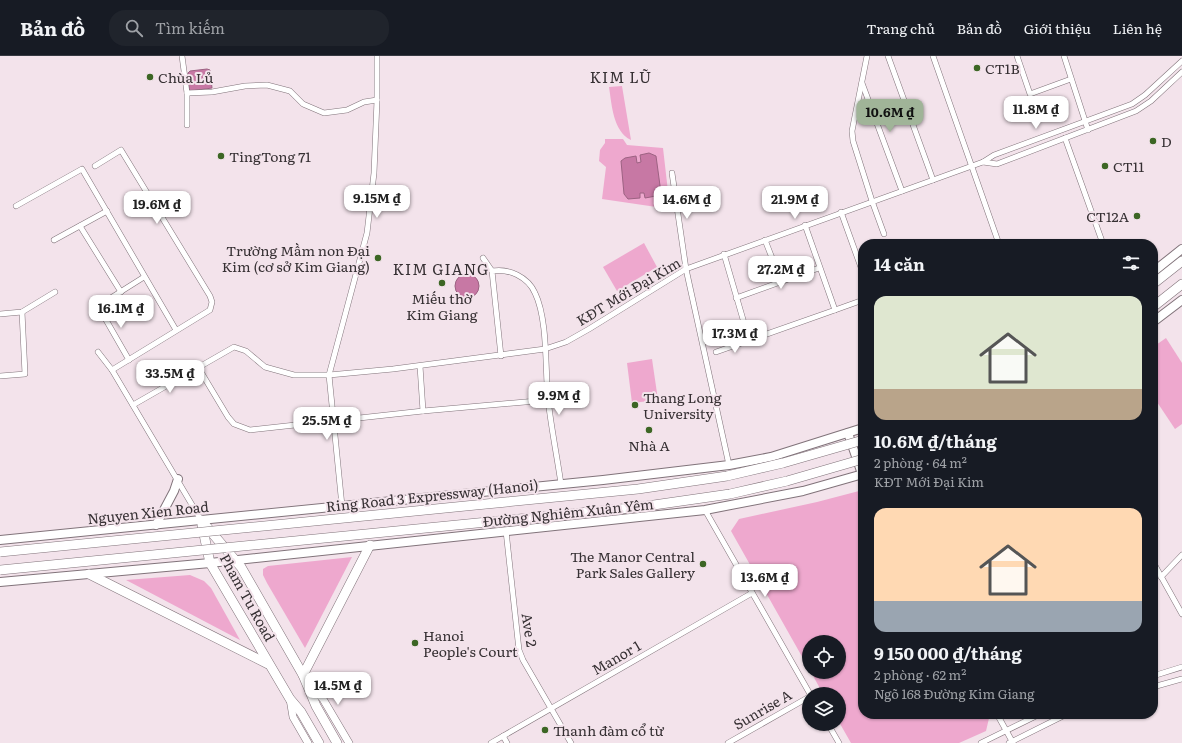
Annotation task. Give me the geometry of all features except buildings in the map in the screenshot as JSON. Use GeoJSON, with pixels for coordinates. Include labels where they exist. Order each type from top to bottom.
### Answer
{"type":"FeatureCollection","features":[{"type":"Feature","properties":{"kind":"highway"},"geometry":{"type":"LineString","coordinates":[[1158,280],[1182,260]]}},
{"type":"Feature","properties":{"kind":"highway"},"geometry":{"type":"LineString","coordinates":[[1158,303],[1182,284]]}},
{"type":"Feature","properties":{"kind":"highway","name":"Ring Road 3 Expressway (Hanoi)"},"geometry":{"type":"LineString","coordinates":[[0,552],[638,489],[734,474],[783,463],[858,441]]}},
{"type":"Feature","properties":{"kind":"highway"},"geometry":{"type":"LineString","coordinates":[[0,570],[640,507],[730,494],[787,481],[858,460]]}},
{"type":"Feature","properties":{"kind":"highway","name":"Pham Tu Road"},"geometry":{"type":"LineString","coordinates":[[201,520],[236,560],[309,685]]}},
{"type":"Feature","properties":{"kind":"highway","name":"Pham Tu Road"},"geometry":{"type":"LineString","coordinates":[[201,520],[210,563],[290,699],[301,712],[319,743]]}},
{"type":"Feature","properties":{"kind":"highway"},"geometry":{"type":"LineString","coordinates":[[303,675],[370,545]]}},
{"type":"Feature","properties":{"kind":"highway"},"geometry":{"type":"LineString","coordinates":[[89,574],[269,664]]}},
{"type":"Feature","properties":{"kind":"highway"},"geometry":{"type":"LineString","coordinates":[[309,685],[316,706],[337,743]]}},
{"type":"Feature","properties":{"kind":"main road"},"geometry":{"type":"LineString","coordinates":[[1158,268],[1182,249]]}},
{"type":"Feature","properties":{"kind":"main road"},"geometry":{"type":"LineString","coordinates":[[1158,318],[1182,300]]}},
{"type":"Feature","properties":{"kind":"main road","name":"Đường Nghiêm Xuân Yêm"},"geometry":{"type":"LineString","coordinates":[[298,509],[561,484],[729,465],[771,457],[858,430]]}},
{"type":"Feature","properties":{"kind":"main road"},"geometry":{"type":"LineString","coordinates":[[848,433],[858,462]]}},
{"type":"Feature","properties":{"kind":"main road","name":"Đường Nghiêm Xuân Yêm"},"geometry":{"type":"LineString","coordinates":[[236,560],[705,510],[803,491],[858,477]]}},
{"type":"Feature","properties":{"kind":"main road"},"geometry":{"type":"LineString","coordinates":[[156,525],[174,491],[178,478]]}},
{"type":"Feature","properties":{"kind":"main road","name":"Nguyen Xien Road"},"geometry":{"type":"LineString","coordinates":[[0,540],[156,525],[298,509]]}},
{"type":"Feature","properties":{"kind":"main road"},"geometry":{"type":"LineString","coordinates":[[0,582],[236,560]]}},
{"type":"Feature","properties":{"kind":"main road"},"geometry":{"type":"LineString","coordinates":[[0,573],[5,573],[18,581]]}},
{"type":"Feature","properties":{"kind":"main road"},"geometry":{"type":"LineString","coordinates":[[309,685],[323,699],[349,743]]}},
{"type":"Feature","properties":{"kind":"main road","name":"Pham Tu Road"},"geometry":{"type":"LineString","coordinates":[[290,699],[293,717],[308,743]]}},
{"type":"Feature","properties":{"kind":"street"},"geometry":{"type":"LineString","coordinates":[[182,56],[187,93],[187,125]]}},
{"type":"Feature","properties":{"kind":"street"},"geometry":{"type":"LineString","coordinates":[[342,506],[330,375],[367,233],[374,173],[377,100],[376,56]]}},
{"type":"Feature","properties":{"kind":"street"},"geometry":{"type":"LineString","coordinates":[[867,56],[852,131],[853,141],[884,234]]}},
{"type":"Feature","properties":{"kind":"street"},"geometry":{"type":"LineString","coordinates":[[888,56],[933,180]]}},
{"type":"Feature","properties":{"kind":"street"},"geometry":{"type":"LineString","coordinates":[[933,56],[970,166],[997,239]]}},
{"type":"Feature","properties":{"kind":"street"},"geometry":{"type":"LineString","coordinates":[[1017,56],[1030,94],[1071,78]]}},
{"type":"Feature","properties":{"kind":"street"},"geometry":{"type":"LineString","coordinates":[[1064,56],[1088,130]]}},
{"type":"Feature","properties":{"kind":"street"},"geometry":{"type":"LineString","coordinates":[[982,162],[994,155],[1132,104],[1154,87],[1182,61]]}},
{"type":"Feature","properties":{"kind":"street"},"geometry":{"type":"LineString","coordinates":[[982,162],[997,164],[1136,111],[1182,72]]}},
{"type":"Feature","properties":{"kind":"street"},"geometry":{"type":"LineString","coordinates":[[862,82],[902,190]]}},
{"type":"Feature","properties":{"kind":"street"},"geometry":{"type":"LineString","coordinates":[[187,93],[212,92],[246,86],[267,85],[290,91],[303,104],[327,113],[346,110],[364,102],[377,100]]}},
{"type":"Feature","properties":{"kind":"street"},"geometry":{"type":"LineString","coordinates":[[1154,87],[1159,93]]}},
{"type":"Feature","properties":{"kind":"street"},"geometry":{"type":"LineString","coordinates":[[1119,109],[1122,117]]}},
{"type":"Feature","properties":{"kind":"street"},"geometry":{"type":"LineString","coordinates":[[1065,138],[1101,239]]}},
{"type":"Feature","properties":{"kind":"street"},"geometry":{"type":"LineString","coordinates":[[95,166],[121,150],[210,296],[212,302],[210,310],[112,370]]}},
{"type":"Feature","properties":{"kind":"street"},"geometry":{"type":"LineString","coordinates":[[994,155],[997,164]]}},
{"type":"Feature","properties":{"kind":"street","name":"KĐT Mới Đại Kim"},"geometry":{"type":"LineString","coordinates":[[133,406],[234,347],[246,351],[265,367],[294,376],[330,375],[420,366],[545,349],[566,342],[589,329],[686,269],[982,162]]}},
{"type":"Feature","properties":{"kind":"street"},"geometry":{"type":"LineString","coordinates":[[16,206],[28,201],[82,169],[176,330]]}},
{"type":"Feature","properties":{"kind":"street"},"geometry":{"type":"LineString","coordinates":[[672,173],[686,269],[729,465]]}},
{"type":"Feature","properties":{"kind":"street"},"geometry":{"type":"LineString","coordinates":[[54,240],[107,211]]}},
{"type":"Feature","properties":{"kind":"street"},"geometry":{"type":"LineString","coordinates":[[842,212],[858,258]]}},
{"type":"Feature","properties":{"kind":"street"},"geometry":{"type":"LineString","coordinates":[[806,225],[835,310]]}},
{"type":"Feature","properties":{"kind":"street"},"geometry":{"type":"LineString","coordinates":[[80,226],[121,292]]}},
{"type":"Feature","properties":{"kind":"street"},"geometry":{"type":"LineString","coordinates":[[765,240],[781,281]]}},
{"type":"Feature","properties":{"kind":"street"},"geometry":{"type":"LineString","coordinates":[[724,254],[748,340]]}},
{"type":"Feature","properties":{"kind":"street"},"geometry":{"type":"LineString","coordinates":[[483,258],[492,271],[501,356]]}},
{"type":"Feature","properties":{"kind":"street"},"geometry":{"type":"LineString","coordinates":[[736,298],[820,268]]}},
{"type":"Feature","properties":{"kind":"street"},"geometry":{"type":"LineString","coordinates":[[492,271],[503,269],[512,272],[529,283],[535,292],[540,308],[545,349],[548,400],[561,484]]}},
{"type":"Feature","properties":{"kind":"street"},"geometry":{"type":"LineString","coordinates":[[129,360],[98,306],[144,277]]}},
{"type":"Feature","properties":{"kind":"street"},"geometry":{"type":"LineString","coordinates":[[0,314],[22,312],[55,292]]}},
{"type":"Feature","properties":{"kind":"street"},"geometry":{"type":"LineString","coordinates":[[716,352],[858,302]]}},
{"type":"Feature","properties":{"kind":"street"},"geometry":{"type":"LineString","coordinates":[[0,376],[25,374],[22,312]]}},
{"type":"Feature","properties":{"kind":"street"},"geometry":{"type":"LineString","coordinates":[[98,352],[112,370],[178,478],[201,520]]}},
{"type":"Feature","properties":{"kind":"street"},"geometry":{"type":"LineString","coordinates":[[420,366],[423,411]]}},
{"type":"Feature","properties":{"kind":"street"},"geometry":{"type":"LineString","coordinates":[[198,367],[228,417],[234,424],[250,430],[334,422],[423,411],[548,400]]}},
{"type":"Feature","properties":{"kind":"street"},"geometry":{"type":"LineString","coordinates":[[705,510],[805,687]]}},
{"type":"Feature","properties":{"kind":"street","name":"Ave 2"},"geometry":{"type":"LineString","coordinates":[[506,531],[519,650],[550,708],[571,743]]}},
{"type":"Feature","properties":{"kind":"street"},"geometry":{"type":"LineString","coordinates":[[1161,577],[1182,555]]}},
{"type":"Feature","properties":{"kind":"street"},"geometry":{"type":"LineString","coordinates":[[1158,571],[1182,614]]}},
{"type":"Feature","properties":{"kind":"street","name":"Manor 1"},"geometry":{"type":"LineString","coordinates":[[491,743],[752,593]]}},
{"type":"Feature","properties":{"kind":"street"},"geometry":{"type":"LineString","coordinates":[[1158,674],[1182,667]]}},
{"type":"Feature","properties":{"kind":"street"},"geometry":{"type":"LineString","coordinates":[[1158,686],[1182,679]]}},
{"type":"Feature","properties":{"kind":"street","name":"Sunrise A"},"geometry":{"type":"LineString","coordinates":[[728,743],[802,700]]}},
{"type":"Feature","properties":{"kind":"street"},"geometry":{"type":"LineString","coordinates":[[1000,719],[1011,742],[1057,719]]}},
{"type":"Feature","properties":{"kind":"street"},"geometry":{"type":"LineString","coordinates":[[981,743],[1030,719]]}},
{"type":"Feature","properties":{"kind":"street"},"geometry":{"type":"LineString","coordinates":[[832,731],[839,743]]}},
{"type":"Feature","properties":{"kind":"street"},"geometry":{"type":"LineString","coordinates":[[503,736],[507,743]]}},
{"type":"Feature","properties":{"kind":"shaded area"},"geometry":{"type":"Polygon","coordinates":[[[210,70],[212,88],[191,91],[189,89],[188,73],[190,71],[210,70]]]}},
{"type":"Feature","properties":{"kind":"shaded area"},"geometry":{"type":"Polygon","coordinates":[[[622,86],[631,140],[620,131],[614,117],[611,102],[609,87],[622,86]]]}},
{"type":"Feature","properties":{"kind":"shaded area"},"geometry":{"type":"Polygon","coordinates":[[[605,139],[623,139],[627,145],[663,148],[670,209],[602,199],[606,167],[599,161],[600,150],[605,143],[605,139]]]}},
{"type":"Feature","properties":{"kind":"shaded area"},"geometry":{"type":"Polygon","coordinates":[[[649,153],[656,156],[661,193],[656,196],[645,198],[644,193],[640,193],[640,198],[628,199],[624,194],[621,161],[625,158],[636,156],[637,163],[641,162],[640,155],[649,153]]]}},
{"type":"Feature","properties":{"kind":"shaded area"},"geometry":{"type":"Polygon","coordinates":[[[644,243],[657,267],[617,291],[603,267],[644,243]]]}},
{"type":"Feature","properties":{"kind":"shaded area"},"geometry":{"type":"Polygon","coordinates":[[[467,274],[472,275],[478,281],[478,291],[472,297],[467,298],[462,297],[456,291],[455,286],[456,281],[462,275],[467,274]]]}},
{"type":"Feature","properties":{"kind":"shaded area"},"geometry":{"type":"Polygon","coordinates":[[[1166,338],[1182,363],[1182,424],[1175,429],[1158,404],[1158,344],[1166,338]]]}},
{"type":"Feature","properties":{"kind":"shaded area"},"geometry":{"type":"Polygon","coordinates":[[[652,359],[658,400],[632,403],[627,363],[652,359]]]}},
{"type":"Feature","properties":{"kind":"shaded area"},"geometry":{"type":"Polygon","coordinates":[[[858,491],[858,719],[989,719],[986,731],[959,743],[851,743],[844,731],[846,731],[846,687],[819,687],[815,679],[846,679],[846,635],[802,635],[802,657],[731,531],[739,519],[858,491]]]}},
{"type":"Feature","properties":{"kind":"shaded area"},"geometry":{"type":"Polygon","coordinates":[[[352,557],[305,648],[267,583],[263,575],[263,569],[268,566],[352,557]]]}},
{"type":"Feature","properties":{"kind":"shaded area"},"geometry":{"type":"Polygon","coordinates":[[[190,575],[204,581],[211,588],[240,640],[126,580],[190,575]]]}},
{"type":"Feature","properties":{"kind":"place","name":"CT1B"},"geometry":{"type":"Point","coordinates":[977,68]}},
{"type":"Feature","properties":{"kind":"place","name":"Chùa Lủ"},"geometry":{"type":"Point","coordinates":[150,77]}},
{"type":"Feature","properties":{"kind":"place","name":"D"},"geometry":{"type":"Point","coordinates":[1153,141]}},
{"type":"Feature","properties":{"kind":"place","name":"TingTong 71"},"geometry":{"type":"Point","coordinates":[221,156]}},
{"type":"Feature","properties":{"kind":"place","name":"CT11"},"geometry":{"type":"Point","coordinates":[1105,166]}},
{"type":"Feature","properties":{"kind":"place","name":"CT12A"},"geometry":{"type":"Point","coordinates":[1137,216]}},
{"type":"Feature","properties":{"kind":"place","name":"Trường Mầm non Đại Kim (cơ sở Kim Giang)"},"geometry":{"type":"Point","coordinates":[378,258]}},
{"type":"Feature","properties":{"kind":"place","name":"Miếu thờ Kim Giang"},"geometry":{"type":"Point","coordinates":[442,283]}},
{"type":"Feature","properties":{"kind":"place","name":"Thang Long University"},"geometry":{"type":"Point","coordinates":[635,405]}},
{"type":"Feature","properties":{"kind":"place","name":"Nhà A"},"geometry":{"type":"Point","coordinates":[649,430]}},
{"type":"Feature","properties":{"kind":"place","name":"The Manor Central Park Sales Gallery"},"geometry":{"type":"Point","coordinates":[703,564]}},
{"type":"Feature","properties":{"kind":"place","name":"Hanoi People's Court"},"geometry":{"type":"Point","coordinates":[415,643]}},
{"type":"Feature","properties":{"kind":"place","name":"Thanh đàm cổ từ"},"geometry":{"type":"Point","coordinates":[545,730]}},
{"type":"Feature","properties":{"kind":"district","name":"KIM LŨ"},"geometry":{"type":"Point","coordinates":[621,76]}},
{"type":"Feature","properties":{"kind":"district","name":"KIM GIANG"},"geometry":{"type":"Point","coordinates":[441,268]}}]}
